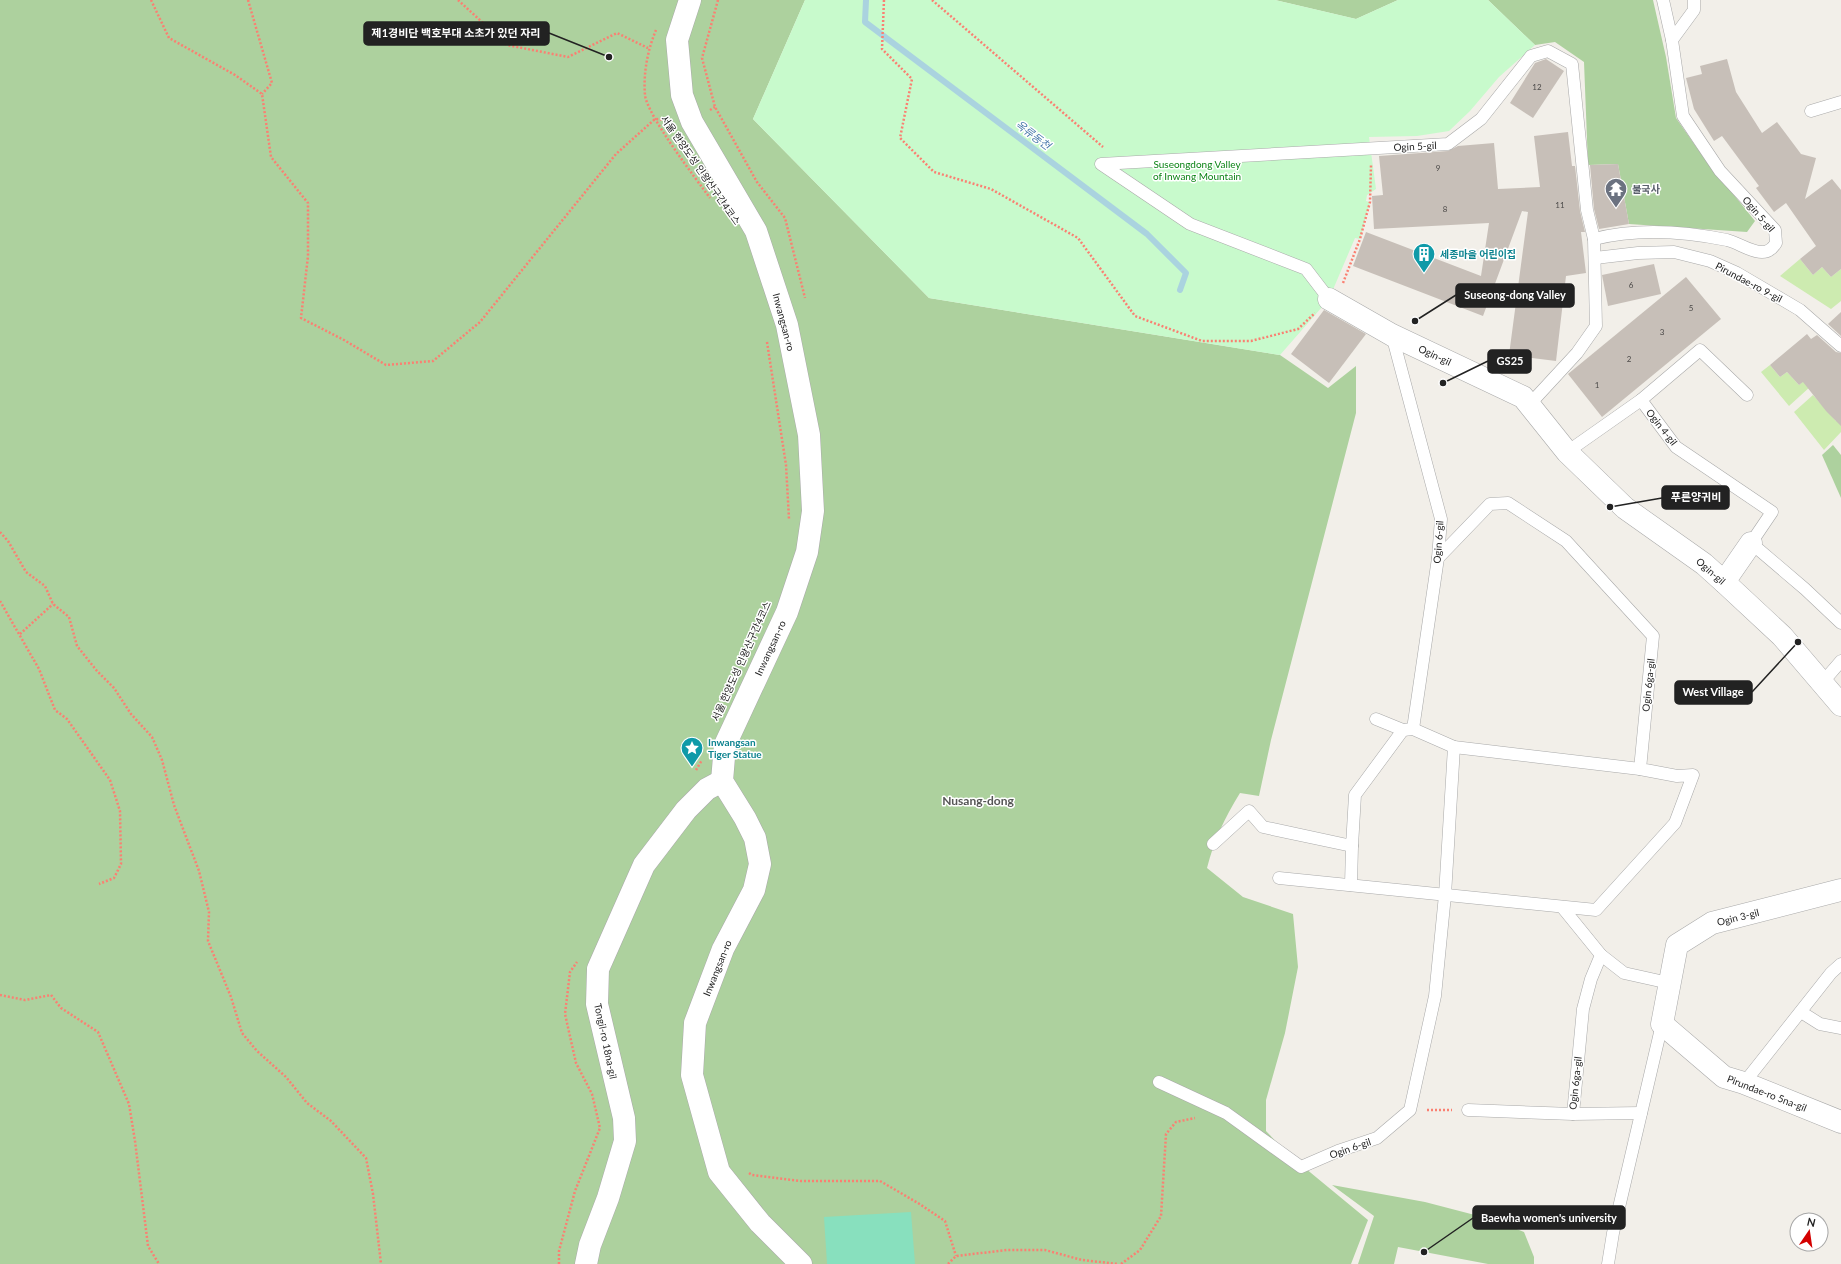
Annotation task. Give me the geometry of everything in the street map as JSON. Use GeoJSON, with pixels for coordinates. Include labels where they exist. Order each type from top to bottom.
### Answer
{"type":"FeatureCollection","features":[{"type":"Feature","properties":{"kind":"street","name":"Inwangsan-ro"},"geometry":{"type":"LineString","coordinates":[[690,0],[677,40],[682,95],[692,122],[756,231],[787,325],[809,435],[813,511],[807,552],[787,612],[725,745],[722,781],[745,818],[755,838],[760,864],[754,890],[723,949],[695,1023],[692,1075],[719,1172],[760,1223],[801,1264]]}},
{"type":"Feature","properties":{"kind":"street","name":"Ogin-gil"},"geometry":{"type":"LineString","coordinates":[[1332,300],[1392,335],[1523,397],[1567,452],[1625,508],[1704,564],[1724,582],[1782,636],[1841,705]]}},
{"type":"Feature","properties":{"kind":"street","name":"Ogin 4-gil"},"geometry":{"type":"LineString","coordinates":[[1724,582],[1752,543]]}},
{"type":"Feature","properties":{"kind":"street","name":"Tongil-ro 18na-gil"},"geometry":{"type":"LineString","coordinates":[[586,1264],[590,1245],[608,1198],[625,1141],[624,1118],[597,1004],[598,969],[644,865],[686,810],[707,789],[722,781]]}},
{"type":"Feature","properties":{"kind":"street","name":"Ogin 3-gil"},"geometry":{"type":"LineString","coordinates":[[1662,1024],[1668,983],[1677,945],[1712,924],[1841,890]]}},
{"type":"Feature","properties":{"kind":"street","name":"Pirundae-ro 5na-gil"},"geometry":{"type":"LineString","coordinates":[[1662,1024],[1724,1077],[1744,1083],[1841,1122]]}},
{"type":"Feature","properties":{"kind":"lane","name":"Ogin 5-gil"},"geometry":{"type":"LineString","coordinates":[[1594,239],[1618,233],[1646,232],[1697,235],[1733,242],[1761,252],[1770,250],[1776,243],[1775,230],[1720,171],[1683,116],[1672,40],[1663,0]]}},
{"type":"Feature","properties":{"kind":"lane"},"geometry":{"type":"LineString","coordinates":[[1672,40],[1694,10],[1694,0]]}},
{"type":"Feature","properties":{"kind":"lane","name":"Ogin 5-gil"},"geometry":{"type":"LineString","coordinates":[[1373,148],[1448,144],[1481,119],[1531,56],[1548,51],[1572,64],[1587,210],[1594,239],[1596,326],[1577,353],[1529,405]]}},
{"type":"Feature","properties":{"kind":"lane"},"geometry":{"type":"LineString","coordinates":[[1811,111],[1841,102]]}},
{"type":"Feature","properties":{"kind":"lane"},"geometry":{"type":"LineString","coordinates":[[1332,300],[1306,269],[1190,224],[1101,164],[1373,148]]}},
{"type":"Feature","properties":{"kind":"lane","name":"Pirundae-ro 9-gil"},"geometry":{"type":"LineString","coordinates":[[1595,258],[1638,253],[1674,252],[1710,261],[1737,273],[1800,310],[1841,346]]}},
{"type":"Feature","properties":{"kind":"lane","name":"Ogin 6-gil"},"geometry":{"type":"LineString","coordinates":[[1351,885],[1355,795],[1408,730],[1438,558],[1441,519],[1392,335]]}},
{"type":"Feature","properties":{"kind":"lane","name":"Ogin 4-gil"},"geometry":{"type":"LineString","coordinates":[[1747,395],[1700,350],[1640,400],[1676,447],[1772,512],[1752,543]]}},
{"type":"Feature","properties":{"kind":"lane"},"geometry":{"type":"LineString","coordinates":[[1567,452],[1640,400]]}},
{"type":"Feature","properties":{"kind":"lane","name":"Ogin 6ga-gil"},"geometry":{"type":"LineString","coordinates":[[1438,558],[1490,504],[1508,503],[1566,540],[1653,636],[1640,769]]}},
{"type":"Feature","properties":{"kind":"lane"},"geometry":{"type":"LineString","coordinates":[[1752,543],[1805,589],[1841,624]]}},
{"type":"Feature","properties":{"kind":"lane"},"geometry":{"type":"LineString","coordinates":[[1822,683],[1841,661]]}},
{"type":"Feature","properties":{"kind":"lane"},"geometry":{"type":"LineString","coordinates":[[1279,878],[1596,910],[1676,822],[1693,775],[1677,776],[1640,769],[1454,747],[1376,719]]}},
{"type":"Feature","properties":{"kind":"lane"},"geometry":{"type":"LineString","coordinates":[[1410,1110],[1435,996],[1445,895],[1454,747]]}},
{"type":"Feature","properties":{"kind":"lane"},"geometry":{"type":"LineString","coordinates":[[1213,844],[1249,811],[1263,827],[1352,846]]}},
{"type":"Feature","properties":{"kind":"lane"},"geometry":{"type":"LineString","coordinates":[[1562,907],[1601,955],[1624,973],[1668,983]]}},
{"type":"Feature","properties":{"kind":"lane","name":"Ogin 6ga-gil"},"geometry":{"type":"LineString","coordinates":[[1468,1110],[1573,1114],[1583,1008],[1591,979],[1601,955]]}},
{"type":"Feature","properties":{"kind":"lane"},"geometry":{"type":"LineString","coordinates":[[1744,1083],[1831,973],[1841,964]]}},
{"type":"Feature","properties":{"kind":"lane"},"geometry":{"type":"LineString","coordinates":[[1801,1012],[1820,1024],[1841,1028]]}},
{"type":"Feature","properties":{"kind":"lane","name":"Ogin 3-gil"},"geometry":{"type":"LineString","coordinates":[[1608,1264],[1613,1233],[1662,1024]]}},
{"type":"Feature","properties":{"kind":"lane","name":"Ogin 6-gil"},"geometry":{"type":"LineString","coordinates":[[1159,1082],[1226,1113],[1301,1167],[1338,1151],[1378,1138],[1410,1110]]}},
{"type":"Feature","properties":{"kind":"lane"},"geometry":{"type":"LineString","coordinates":[[1573,1114],[1641,1113]]}},
{"type":"Feature","properties":{"kind":"path"},"geometry":{"type":"LineString","coordinates":[[151,0],[169,38],[235,75],[262,94],[271,157],[308,203],[308,256],[301,318],[344,340],[386,365],[433,361],[480,322],[616,154],[655,119]]}},
{"type":"Feature","properties":{"kind":"path"},"geometry":{"type":"LineString","coordinates":[[248,0],[272,83],[262,94]]}},
{"type":"Feature","properties":{"kind":"path"},"geometry":{"type":"LineString","coordinates":[[458,0],[507,45],[568,57],[617,33],[648,48]]}},
{"type":"Feature","properties":{"kind":"path"},"geometry":{"type":"LineString","coordinates":[[718,0],[702,58],[715,107],[757,182],[785,218],[805,298]]}},
{"type":"Feature","properties":{"kind":"path"},"geometry":{"type":"LineString","coordinates":[[884,0],[882,49],[912,79],[900,138],[934,172],[991,189],[1078,238],[1135,316],[1202,341],[1251,341],[1298,329],[1332,300],[1360,239],[1370,202],[1373,148]]}},
{"type":"Feature","properties":{"kind":"path","name":"서울 한양도성 인왕산구간4코스"},"geometry":{"type":"LineString","coordinates":[[657,27],[648,48],[645,96],[655,119],[711,199]]}},
{"type":"Feature","properties":{"kind":"path"},"geometry":{"type":"LineString","coordinates":[[766,335],[786,465],[789,526]]}},
{"type":"Feature","properties":{"kind":"path"},"geometry":{"type":"LineString","coordinates":[[0,532],[8,540],[26,572],[45,586],[53,604],[69,617],[77,646],[96,671],[114,688],[131,714],[152,737],[162,760],[174,805],[199,871],[209,912],[208,941],[231,997],[242,1033],[257,1051],[286,1077],[307,1103],[331,1121],[366,1158],[373,1194],[381,1264]]}},
{"type":"Feature","properties":{"kind":"path"},"geometry":{"type":"LineString","coordinates":[[0,601],[39,669],[55,710],[67,719],[110,780],[120,811],[121,864],[114,878],[99,884]]}},
{"type":"Feature","properties":{"kind":"path"},"geometry":{"type":"LineString","coordinates":[[20,634],[53,604]]}},
{"type":"Feature","properties":{"kind":"path"},"geometry":{"type":"LineString","coordinates":[[695,772],[702,759]]}},
{"type":"Feature","properties":{"kind":"path"},"geometry":{"type":"LineString","coordinates":[[559,1264],[559,1251],[575,1191],[600,1128],[592,1094],[576,1063],[565,1014],[570,972],[579,959]]}},
{"type":"Feature","properties":{"kind":"path"},"geometry":{"type":"LineString","coordinates":[[0,995],[25,1000],[51,995],[61,1008],[98,1032],[129,1104],[148,1246],[159,1264]]}},
{"type":"Feature","properties":{"kind":"path"},"geometry":{"type":"LineString","coordinates":[[1410,1110],[1468,1110]]}},
{"type":"Feature","properties":{"kind":"path"},"geometry":{"type":"LineString","coordinates":[[948,1264],[956,1256],[1007,1250],[1046,1250],[1082,1260],[1119,1264],[1140,1250],[1161,1216],[1166,1134],[1176,1122],[1226,1113]]}},
{"type":"Feature","properties":{"kind":"path"},"geometry":{"type":"LineString","coordinates":[[745,1171],[752,1175],[800,1181],[880,1181],[918,1202],[946,1221],[956,1256]]}},
{"type":"Feature","properties":{"kind":"green space"},"geometry":{"type":"Polygon","coordinates":[[[0,0],[805,0],[753,119],[929,298],[1280,355],[1328,388],[1356,366],[1356,413],[1271,740],[1259,796],[1240,793],[1220,829],[1207,868],[1243,897],[1293,914],[1298,967],[1285,1033],[1266,1100],[1266,1131],[1288,1154],[1368,1220],[1351,1264],[0,1264],[0,0]]]}},
{"type":"Feature","properties":{"kind":"green space","name":"Suseongdong Valley of Inwang Mountain"},"geometry":{"type":"Polygon","coordinates":[[[805,0],[1275,0],[1356,19],[1398,0],[1488,0],[1535,45],[1499,77],[1470,111],[1449,131],[1417,136],[1369,137],[1376,189],[1367,195],[1366,201],[1370,202],[1360,239],[1355,238],[1329,299],[1280,355],[929,298],[753,119],[805,0]]]}},
{"type":"Feature","properties":{"kind":"green space"},"geometry":{"type":"Polygon","coordinates":[[[1275,0],[1398,0],[1356,19],[1275,0]]]}},
{"type":"Feature","properties":{"kind":"green space"},"geometry":{"type":"Polygon","coordinates":[[[1488,0],[1653,0],[1666,57],[1676,118],[1704,158],[1755,221],[1747,232],[1629,224],[1618,164],[1588,165],[1584,62],[1555,42],[1535,45],[1488,0]]]}},
{"type":"Feature","properties":{"kind":"green space"},"geometry":{"type":"Polygon","coordinates":[[[1800,259],[1813,275],[1822,267],[1831,277],[1841,269],[1841,301],[1831,309],[1780,276],[1800,259]]]}},
{"type":"Feature","properties":{"kind":"green space"},"geometry":{"type":"Polygon","coordinates":[[[1824,364],[1833,366],[1789,406],[1761,372],[1770,365],[1780,377],[1787,372],[1799,385],[1824,364]]]}},
{"type":"Feature","properties":{"kind":"green space"},"geometry":{"type":"Polygon","coordinates":[[[1813,395],[1836,421],[1841,417],[1841,432],[1824,450],[1794,412],[1813,395]]]}},
{"type":"Feature","properties":{"kind":"green space"},"geometry":{"type":"Polygon","coordinates":[[[1833,445],[1841,455],[1841,498],[1822,455],[1833,445]]]}},
{"type":"Feature","properties":{"kind":"green space"},"geometry":{"type":"Polygon","coordinates":[[[1332,1185],[1425,1202],[1494,1220],[1524,1232],[1534,1257],[1534,1264],[1488,1264],[1398,1247],[1394,1264],[1358,1264],[1374,1216],[1332,1185]]]}},
{"type":"Feature","properties":{"kind":"green space"},"geometry":{"type":"Polygon","coordinates":[[[911,1212],[915,1264],[827,1264],[824,1217],[911,1212]]]}},
{"type":"Feature","properties":{"kind":"building"},"geometry":{"type":"Polygon","coordinates":[[[1546,59],[1564,71],[1533,118],[1510,103],[1535,63],[1546,59]]]}},
{"type":"Feature","properties":{"kind":"building"},"geometry":{"type":"Polygon","coordinates":[[[1727,59],[1736,92],[1762,133],[1777,122],[1801,154],[1816,158],[1805,199],[1832,179],[1841,190],[1841,269],[1831,277],[1822,267],[1813,275],[1800,259],[1816,246],[1786,203],[1774,212],[1756,188],[1759,186],[1722,136],[1714,141],[1694,109],[1686,78],[1702,74],[1700,66],[1727,59]]]}},
{"type":"Feature","properties":{"kind":"building"},"geometry":{"type":"Polygon","coordinates":[[[1568,132],[1572,166],[1575,166],[1580,211],[1585,232],[1581,232],[1586,273],[1566,276],[1556,361],[1509,355],[1528,212],[1522,211],[1483,316],[1353,266],[1366,232],[1481,276],[1489,223],[1374,229],[1372,196],[1383,195],[1379,156],[1448,151],[1458,146],[1494,143],[1498,189],[1540,187],[1534,136],[1568,132]]]}},
{"type":"Feature","properties":{"kind":"building"},"geometry":{"type":"Polygon","coordinates":[[[1618,164],[1629,224],[1599,229],[1594,209],[1590,165],[1618,164]]]}},
{"type":"Feature","properties":{"kind":"building"},"geometry":{"type":"Polygon","coordinates":[[[1654,264],[1661,294],[1608,306],[1602,275],[1654,264]]]}},
{"type":"Feature","properties":{"kind":"building"},"geometry":{"type":"Polygon","coordinates":[[[1686,277],[1721,319],[1602,417],[1568,374],[1686,277]]]}},
{"type":"Feature","properties":{"kind":"building"},"geometry":{"type":"Polygon","coordinates":[[[1324,310],[1366,334],[1329,383],[1291,354],[1324,310]]]}},
{"type":"Feature","properties":{"kind":"building"},"geometry":{"type":"Polygon","coordinates":[[[1841,312],[1841,336],[1828,324],[1841,312]]]}},
{"type":"Feature","properties":{"kind":"building"},"geometry":{"type":"Polygon","coordinates":[[[1807,334],[1811,339],[1817,335],[1836,352],[1841,353],[1841,426],[1826,411],[1803,382],[1799,385],[1787,372],[1780,377],[1770,365],[1807,334]]]}},
{"type":"Feature","properties":{"kind":"waterway","name":"옥류동천"},"geometry":{"type":"LineString","coordinates":[[866,0],[865,22],[1147,234],[1186,273],[1180,290]]}},
{"type":"Feature","properties":{"kind":"place","name":"제1경비단 백호부대 소초가 있던 자리"},"geometry":{"type":"Point","coordinates":[609,57]}},
{"type":"Feature","properties":{"kind":"place","name":"불국사"},"geometry":{"type":"Point","coordinates":[1616,208]}},
{"type":"Feature","properties":{"kind":"place","name":"세종마을 어린이집"},"geometry":{"type":"Point","coordinates":[1424,274]}},
{"type":"Feature","properties":{"kind":"place","name":"Suseong-dong Valley"},"geometry":{"type":"Point","coordinates":[1415,321]}},
{"type":"Feature","properties":{"kind":"place","name":"GS25"},"geometry":{"type":"Point","coordinates":[1443,383]}},
{"type":"Feature","properties":{"kind":"place","name":"푸른양귀비"},"geometry":{"type":"Point","coordinates":[1610,507]}},
{"type":"Feature","properties":{"kind":"place","name":"West Village"},"geometry":{"type":"Point","coordinates":[1798,642]}},
{"type":"Feature","properties":{"kind":"place","name":"Inwangsan Tiger Statue"},"geometry":{"type":"Point","coordinates":[692,768]}},
{"type":"Feature","properties":{"kind":"place","name":"Baewha women's university"},"geometry":{"type":"Point","coordinates":[1424,1252]}},
{"type":"Feature","properties":{"kind":"district","name":"Nusang-dong"},"geometry":{"type":"Point","coordinates":[978,801]}}]}
